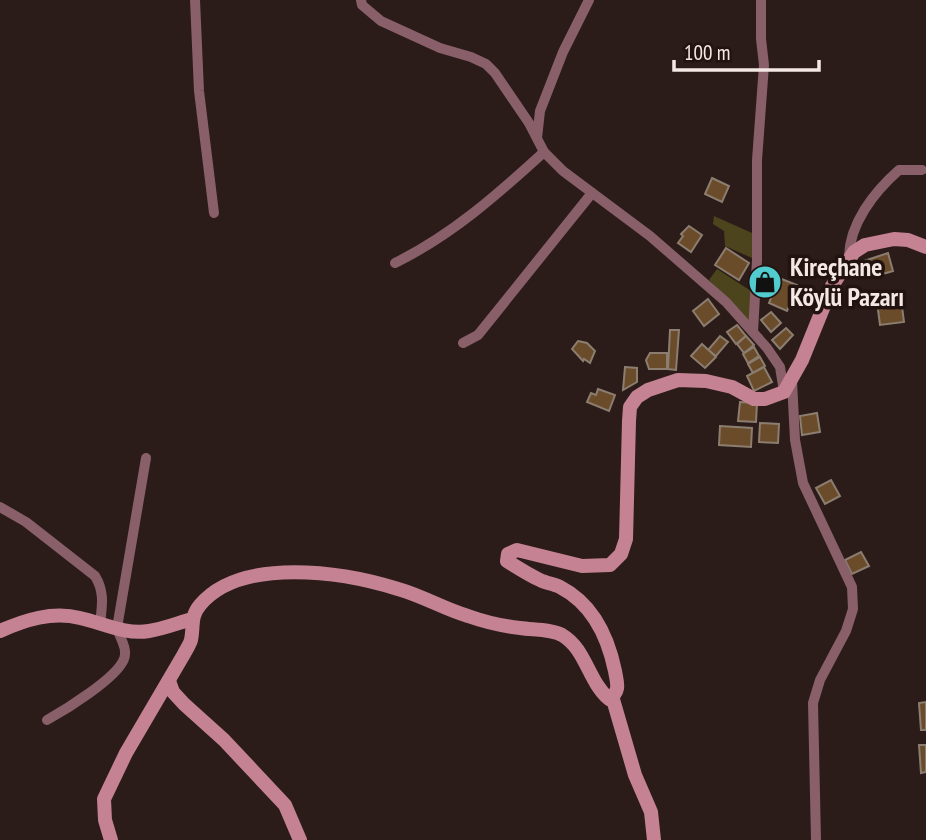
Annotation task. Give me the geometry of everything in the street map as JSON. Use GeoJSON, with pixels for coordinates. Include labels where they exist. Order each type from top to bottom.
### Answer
{"type":"FeatureCollection","features":[{"type":"Feature","properties":{"kind":"street"},"geometry":{"type":"LineString","coordinates":[[195,0],[199,91],[214,213]]}},
{"type":"Feature","properties":{"kind":"street"},"geometry":{"type":"LineString","coordinates":[[361,0],[362,5],[381,21],[440,48],[486,64],[495,73],[544,152],[563,171],[650,236],[726,302],[767,348],[780,367],[788,386],[803,483],[852,587],[853,609],[846,631],[820,680],[813,703],[816,840]]}},
{"type":"Feature","properties":{"kind":"street"},"geometry":{"type":"LineString","coordinates":[[537,138],[540,111],[563,52],[589,0]]}},
{"type":"Feature","properties":{"kind":"street"},"geometry":{"type":"LineString","coordinates":[[753,332],[757,260],[757,160],[764,65],[761,0]]}},
{"type":"Feature","properties":{"kind":"street"},"geometry":{"type":"LineString","coordinates":[[395,263],[424,249],[484,207],[544,152]]}},
{"type":"Feature","properties":{"kind":"street"},"geometry":{"type":"LineString","coordinates":[[849,258],[849,243],[862,214],[886,182],[899,170],[922,170]]}},
{"type":"Feature","properties":{"kind":"street"},"geometry":{"type":"LineString","coordinates":[[463,343],[478,335],[592,193]]}},
{"type":"Feature","properties":{"kind":"street"},"geometry":{"type":"LineString","coordinates":[[111,840],[105,820],[104,799],[126,753],[191,639],[192,619],[214,592],[232,580],[249,576],[302,573],[366,580],[428,598],[465,615],[494,624],[559,634],[572,643],[599,691],[609,699],[619,685],[607,638],[596,621],[570,594],[507,561],[508,554],[517,550],[589,566],[610,565],[621,554],[626,539],[630,407],[637,397],[648,390],[678,380],[694,379],[732,387],[754,399],[765,399],[788,386],[802,360],[827,296],[839,272],[854,252],[865,245],[894,239],[908,240],[926,247]]}},
{"type":"Feature","properties":{"kind":"street"},"geometry":{"type":"LineString","coordinates":[[47,720],[83,699],[124,660],[125,649],[117,628],[146,458]]}},
{"type":"Feature","properties":{"kind":"street"},"geometry":{"type":"LineString","coordinates":[[0,508],[26,522],[95,576],[101,585],[103,598],[100,624]]}},
{"type":"Feature","properties":{"kind":"street"},"geometry":{"type":"LineString","coordinates":[[0,631],[22,622],[58,615],[78,617],[117,628],[149,631],[192,619]]}},
{"type":"Feature","properties":{"kind":"street"},"geometry":{"type":"LineString","coordinates":[[169,681],[173,692],[201,722],[224,740],[285,805],[300,840]]}},
{"type":"Feature","properties":{"kind":"street"},"geometry":{"type":"LineString","coordinates":[[612,696],[635,775],[652,812],[654,840]]}},
{"type":"Feature","properties":{"kind":"shaded area"},"geometry":{"type":"Polygon","coordinates":[[[714,216],[752,233],[752,258],[725,246],[724,231],[713,224],[714,216]]]}},
{"type":"Feature","properties":{"kind":"shaded area"},"geometry":{"type":"Polygon","coordinates":[[[717,269],[751,291],[749,323],[709,280],[717,269]]]}},
{"type":"Feature","properties":{"kind":"building"},"geometry":{"type":"Polygon","coordinates":[[[712,178],[729,186],[722,202],[705,194],[712,178]]]}},
{"type":"Feature","properties":{"kind":"building"},"geometry":{"type":"Polygon","coordinates":[[[689,226],[702,235],[691,252],[678,243],[683,236],[681,234],[689,226]]]}},
{"type":"Feature","properties":{"kind":"building"},"geometry":{"type":"Polygon","coordinates":[[[726,248],[749,263],[739,280],[715,265],[726,248]]]}},
{"type":"Feature","properties":{"kind":"building"},"geometry":{"type":"Polygon","coordinates":[[[888,253],[893,271],[869,278],[864,261],[888,253]]]}},
{"type":"Feature","properties":{"kind":"building"},"geometry":{"type":"Polygon","coordinates":[[[779,278],[797,285],[787,311],[769,303],[779,278]]]}},
{"type":"Feature","properties":{"kind":"building"},"geometry":{"type":"Polygon","coordinates":[[[708,299],[719,314],[704,326],[693,311],[708,299]]]}},
{"type":"Feature","properties":{"kind":"building"},"geometry":{"type":"Polygon","coordinates":[[[901,299],[904,322],[880,325],[877,302],[901,299]]]}},
{"type":"Feature","properties":{"kind":"building"},"geometry":{"type":"Polygon","coordinates":[[[771,312],[781,323],[771,332],[761,320],[771,312]]]}},
{"type":"Feature","properties":{"kind":"building"},"geometry":{"type":"Polygon","coordinates":[[[737,325],[746,336],[736,344],[727,332],[737,325]]]}},
{"type":"Feature","properties":{"kind":"building"},"geometry":{"type":"Polygon","coordinates":[[[786,328],[793,335],[780,349],[772,340],[786,328]]]}},
{"type":"Feature","properties":{"kind":"building"},"geometry":{"type":"Polygon","coordinates":[[[670,330],[679,330],[676,370],[668,369],[670,330]]]}},
{"type":"Feature","properties":{"kind":"building"},"geometry":{"type":"Polygon","coordinates":[[[720,336],[728,342],[716,356],[708,350],[720,336]]]}},
{"type":"Feature","properties":{"kind":"building"},"geometry":{"type":"Polygon","coordinates":[[[746,336],[754,345],[744,353],[737,344],[746,336]]]}},
{"type":"Feature","properties":{"kind":"building"},"geometry":{"type":"Polygon","coordinates":[[[578,341],[587,343],[595,351],[590,363],[584,359],[583,361],[572,349],[578,341]]]}},
{"type":"Feature","properties":{"kind":"building"},"geometry":{"type":"Polygon","coordinates":[[[702,344],[716,357],[705,368],[691,356],[702,344]]]}},
{"type":"Feature","properties":{"kind":"building"},"geometry":{"type":"Polygon","coordinates":[[[754,347],[759,356],[748,363],[743,354],[754,347]]]}},
{"type":"Feature","properties":{"kind":"building"},"geometry":{"type":"Polygon","coordinates":[[[650,353],[667,353],[667,369],[649,369],[646,360],[650,353]]]}},
{"type":"Feature","properties":{"kind":"building"},"geometry":{"type":"Polygon","coordinates":[[[760,357],[765,366],[753,373],[748,364],[760,357]]]}},
{"type":"Feature","properties":{"kind":"building"},"geometry":{"type":"Polygon","coordinates":[[[625,367],[637,368],[637,382],[623,390],[625,367]]]}},
{"type":"Feature","properties":{"kind":"building"},"geometry":{"type":"Polygon","coordinates":[[[764,367],[772,382],[754,391],[747,376],[764,367]]]}},
{"type":"Feature","properties":{"kind":"building"},"geometry":{"type":"Polygon","coordinates":[[[598,389],[615,395],[609,411],[587,402],[591,393],[596,395],[598,389]]]}},
{"type":"Feature","properties":{"kind":"building"},"geometry":{"type":"Polygon","coordinates":[[[740,402],[757,403],[756,422],[738,421],[740,402]]]}},
{"type":"Feature","properties":{"kind":"building"},"geometry":{"type":"Polygon","coordinates":[[[817,413],[820,432],[802,435],[800,416],[817,413]]]}},
{"type":"Feature","properties":{"kind":"building"},"geometry":{"type":"Polygon","coordinates":[[[760,423],[779,424],[778,443],[759,442],[760,423]]]}},
{"type":"Feature","properties":{"kind":"building"},"geometry":{"type":"Polygon","coordinates":[[[720,426],[752,428],[751,447],[719,445],[720,426]]]}},
{"type":"Feature","properties":{"kind":"building"},"geometry":{"type":"Polygon","coordinates":[[[831,480],[840,496],[825,504],[816,488],[831,480]]]}},
{"type":"Feature","properties":{"kind":"building"},"geometry":{"type":"Polygon","coordinates":[[[861,552],[869,566],[852,574],[845,560],[861,552]]]}},
{"type":"Feature","properties":{"kind":"building"},"geometry":{"type":"Polygon","coordinates":[[[926,702],[926,730],[921,730],[919,703],[926,702]]]}},
{"type":"Feature","properties":{"kind":"building"},"geometry":{"type":"Polygon","coordinates":[[[919,745],[926,745],[926,772],[921,773],[919,745]]]}},
{"type":"Feature","properties":{"kind":"place","name":"Kireçhane Köylü Pazarı"},"geometry":{"type":"Point","coordinates":[765,282]}}]}
